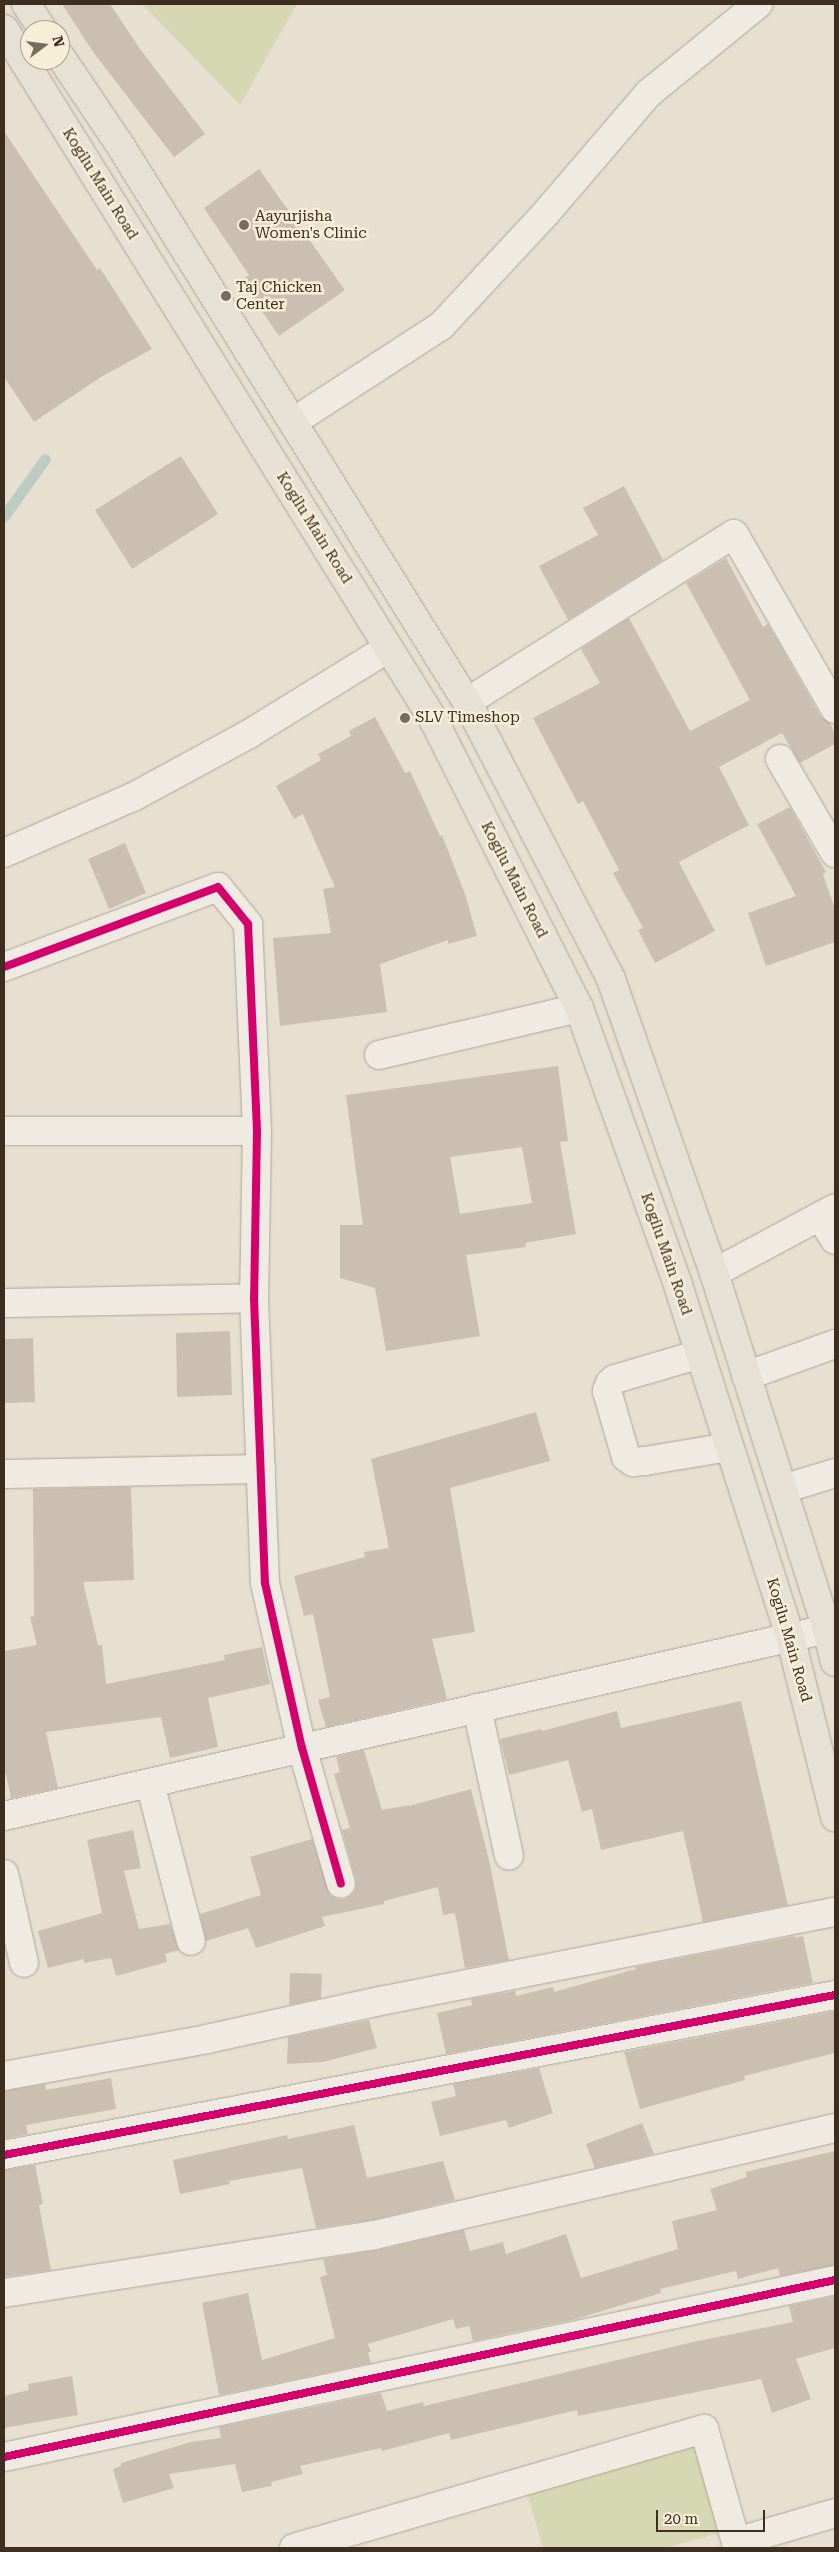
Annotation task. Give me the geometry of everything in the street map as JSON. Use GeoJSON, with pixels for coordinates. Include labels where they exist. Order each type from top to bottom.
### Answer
{"type":"FeatureCollection","features":[{"type":"Feature","properties":{"kind":"main road"},"geometry":{"type":"LineString","coordinates":[[26,4],[36,20]]}},
{"type":"Feature","properties":{"kind":"main road","name":"Kogilu Main Road"},"geometry":{"type":"LineString","coordinates":[[4,29],[434,721],[579,1008],[700,1354],[827,1750],[835,1817]]}},
{"type":"Feature","properties":{"kind":"main road"},"geometry":{"type":"LineString","coordinates":[[69,70],[120,145],[467,702],[611,979],[714,1273],[827,1629],[835,1662]]}},
{"type":"Feature","properties":{"kind":"main road"},"geometry":{"type":"LineString","coordinates":[[290,491],[322,470]]}},
{"type":"Feature","properties":{"kind":"street"},"geometry":{"type":"LineString","coordinates":[[293,422],[441,326],[546,213],[649,93],[758,4]]}},
{"type":"Feature","properties":{"kind":"street"},"geometry":{"type":"LineString","coordinates":[[467,702],[734,534],[835,709]]}},
{"type":"Feature","properties":{"kind":"street"},"geometry":{"type":"LineString","coordinates":[[4,853],[133,797],[249,734],[388,648]]}},
{"type":"Feature","properties":{"kind":"street"},"geometry":{"type":"LineString","coordinates":[[780,759],[835,853]]}},
{"type":"Feature","properties":{"kind":"street"},"geometry":{"type":"LineString","coordinates":[[4,967],[218,886],[248,924],[256,1131],[254,1298],[265,1582],[302,1748],[341,1884]]}},
{"type":"Feature","properties":{"kind":"street"},"geometry":{"type":"LineString","coordinates":[[379,1055],[579,1008]]}},
{"type":"Feature","properties":{"kind":"street"},"geometry":{"type":"LineString","coordinates":[[4,1131],[256,1131]]}},
{"type":"Feature","properties":{"kind":"street"},"geometry":{"type":"LineString","coordinates":[[714,1273],[827,1212],[835,1240]]}},
{"type":"Feature","properties":{"kind":"street"},"geometry":{"type":"LineString","coordinates":[[4,1303],[254,1298]]}},
{"type":"Feature","properties":{"kind":"street"},"geometry":{"type":"LineString","coordinates":[[746,1376],[835,1344]]}},
{"type":"Feature","properties":{"kind":"street"},"geometry":{"type":"LineString","coordinates":[[700,1354],[615,1378],[610,1383],[607,1391],[626,1456],[633,1462],[646,1461],[729,1447]]}},
{"type":"Feature","properties":{"kind":"street"},"geometry":{"type":"LineString","coordinates":[[4,1474],[261,1469]]}},
{"type":"Feature","properties":{"kind":"street"},"geometry":{"type":"LineString","coordinates":[[783,1489],[835,1473]]}},
{"type":"Feature","properties":{"kind":"street"},"geometry":{"type":"LineString","coordinates":[[4,1816],[827,1629]]}},
{"type":"Feature","properties":{"kind":"street"},"geometry":{"type":"LineString","coordinates":[[477,1708],[509,1856]]}},
{"type":"Feature","properties":{"kind":"street"},"geometry":{"type":"LineString","coordinates":[[150,1783],[191,1941]]}},
{"type":"Feature","properties":{"kind":"street"},"geometry":{"type":"LineString","coordinates":[[4,1874],[24,1963]]}},
{"type":"Feature","properties":{"kind":"street"},"geometry":{"type":"LineString","coordinates":[[4,2076],[207,2040],[380,2002],[835,1912]]}},
{"type":"Feature","properties":{"kind":"street"},"geometry":{"type":"LineString","coordinates":[[4,2155],[835,1995]]}},
{"type":"Feature","properties":{"kind":"street"},"geometry":{"type":"LineString","coordinates":[[4,2293],[375,2235],[835,2128]]}},
{"type":"Feature","properties":{"kind":"street"},"geometry":{"type":"LineString","coordinates":[[4,2457],[835,2280]]}},
{"type":"Feature","properties":{"kind":"street"},"geometry":{"type":"LineString","coordinates":[[294,2548],[704,2429],[736,2542],[835,2513]]}},
{"type":"Feature","properties":{"kind":"green space"},"geometry":{"type":"Polygon","coordinates":[[[142,4],[297,4],[240,105],[142,4]]]}},
{"type":"Feature","properties":{"kind":"green space"},"geometry":{"type":"Polygon","coordinates":[[[696,2446],[720,2533],[664,2548],[543,2548],[527,2493],[696,2446]]]}},
{"type":"Feature","properties":{"kind":"building"},"geometry":{"type":"Polygon","coordinates":[[[62,4],[110,4],[140,49],[205,134],[174,157],[93,52],[62,4]]]}},
{"type":"Feature","properties":{"kind":"building"},"geometry":{"type":"Polygon","coordinates":[[[4,131],[97,270],[100,268],[152,349],[101,377],[34,422],[4,377],[4,131]]]}},
{"type":"Feature","properties":{"kind":"building"},"geometry":{"type":"Polygon","coordinates":[[[259,169],[345,290],[279,336],[241,281],[249,275],[204,208],[259,169]]]}},
{"type":"Feature","properties":{"kind":"building"},"geometry":{"type":"Polygon","coordinates":[[[181,456],[218,514],[132,569],[95,510],[181,456]]]}},
{"type":"Feature","properties":{"kind":"building"},"geometry":{"type":"Polygon","coordinates":[[[624,486],[663,560],[568,620],[539,566],[598,535],[583,508],[624,486]]]}},
{"type":"Feature","properties":{"kind":"building"},"geometry":{"type":"Polygon","coordinates":[[[726,558],[763,627],[768,624],[821,717],[830,723],[835,734],[835,744],[800,763],[782,733],[719,767],[749,825],[679,862],[715,931],[655,963],[638,930],[643,928],[613,873],[619,870],[583,801],[578,804],[533,718],[600,683],[581,649],[629,618],[690,731],[750,700],[686,583],[726,558]]]}},
{"type":"Feature","properties":{"kind":"building"},"geometry":{"type":"Polygon","coordinates":[[[375,717],[405,773],[410,771],[440,836],[442,835],[465,894],[477,936],[448,944],[448,940],[380,964],[387,1012],[280,1026],[273,938],[331,933],[323,889],[335,887],[303,814],[294,819],[276,786],[321,760],[318,754],[351,736],[349,731],[375,717]]]}},
{"type":"Feature","properties":{"kind":"building"},"geometry":{"type":"Polygon","coordinates":[[[790,807],[826,872],[823,874],[835,909],[835,942],[766,966],[748,913],[796,896],[757,824],[790,807]]]}},
{"type":"Feature","properties":{"kind":"building"},"geometry":{"type":"Polygon","coordinates":[[[125,843],[146,893],[109,909],[88,859],[125,843]]]}},
{"type":"Feature","properties":{"kind":"building"},"geometry":{"type":"Polygon","coordinates":[[[558,1066],[568,1141],[560,1142],[576,1234],[525,1243],[526,1247],[466,1255],[480,1336],[386,1351],[375,1288],[340,1278],[340,1225],[363,1225],[346,1095],[558,1066]],[[522,1147],[450,1157],[460,1214],[532,1203],[522,1147]]]}},
{"type":"Feature","properties":{"kind":"building"},"geometry":{"type":"Polygon","coordinates":[[[230,1331],[232,1395],[177,1397],[176,1333],[230,1331]]]}},
{"type":"Feature","properties":{"kind":"building"},"geometry":{"type":"Polygon","coordinates":[[[33,1338],[35,1402],[4,1403],[4,1339],[33,1338]]]}},
{"type":"Feature","properties":{"kind":"building"},"geometry":{"type":"Polygon","coordinates":[[[536,1412],[550,1461],[450,1488],[475,1632],[432,1639],[447,1699],[326,1727],[318,1700],[330,1697],[313,1614],[304,1616],[294,1576],[365,1557],[364,1552],[389,1548],[371,1459],[536,1412]]]}},
{"type":"Feature","properties":{"kind":"building"},"geometry":{"type":"Polygon","coordinates":[[[131,1487],[134,1580],[83,1582],[98,1645],[102,1645],[106,1684],[225,1660],[224,1655],[262,1647],[270,1684],[208,1698],[218,1747],[170,1758],[161,1717],[46,1732],[58,1788],[11,1798],[4,1766],[4,1651],[37,1645],[30,1617],[34,1616],[33,1489],[131,1487]]]}},
{"type":"Feature","properties":{"kind":"building"},"geometry":{"type":"Polygon","coordinates":[[[741,1701],[788,1905],[703,1922],[683,1831],[601,1850],[592,1809],[582,1812],[568,1760],[509,1775],[500,1739],[541,1729],[542,1731],[617,1711],[621,1728],[741,1701]]]}},
{"type":"Feature","properties":{"kind":"building"},"geometry":{"type":"Polygon","coordinates":[[[364,1750],[382,1810],[409,1806],[471,1789],[489,1860],[509,1960],[465,1968],[455,1913],[443,1915],[438,1887],[384,1901],[384,1904],[322,1917],[325,1926],[256,1948],[248,1928],[206,1941],[200,1914],[261,1895],[250,1857],[312,1839],[330,1895],[337,1899],[345,1899],[353,1894],[356,1888],[356,1880],[342,1830],[350,1828],[334,1774],[340,1772],[336,1757],[364,1750]]]}},
{"type":"Feature","properties":{"kind":"building"},"geometry":{"type":"Polygon","coordinates":[[[133,1830],[141,1868],[124,1871],[139,1929],[170,1924],[179,1950],[165,1954],[167,1962],[116,1976],[111,1958],[84,1963],[84,1959],[48,1968],[38,1931],[102,1913],[87,1840],[133,1830]]]}},
{"type":"Feature","properties":{"kind":"building"},"geometry":{"type":"Polygon","coordinates":[[[795,1936],[795,1938],[803,1936],[813,1983],[446,2054],[437,2013],[472,2005],[471,1999],[515,1991],[516,1996],[553,1987],[554,1992],[636,1969],[635,1967],[795,1936]]]}},
{"type":"Feature","properties":{"kind":"building"},"geometry":{"type":"Polygon","coordinates":[[[290,1973],[322,1974],[321,1998],[289,2005],[290,1973]]]}},
{"type":"Feature","properties":{"kind":"building"},"geometry":{"type":"Polygon","coordinates":[[[835,2011],[835,2053],[744,2076],[745,2080],[640,2109],[624,2052],[835,2011]]]}},
{"type":"Feature","properties":{"kind":"building"},"geometry":{"type":"Polygon","coordinates":[[[369,2020],[377,2048],[323,2062],[287,2064],[288,2037],[369,2020]]]}},
{"type":"Feature","properties":{"kind":"building"},"geometry":{"type":"Polygon","coordinates":[[[539,2068],[553,2113],[509,2128],[506,2120],[440,2136],[431,2102],[456,2096],[453,2084],[539,2068]]]}},
{"type":"Feature","properties":{"kind":"building"},"geometry":{"type":"Polygon","coordinates":[[[111,2078],[116,2109],[26,2125],[28,2134],[4,2139],[4,2091],[45,2084],[46,2090],[111,2078]]]}},
{"type":"Feature","properties":{"kind":"building"},"geometry":{"type":"Polygon","coordinates":[[[642,2123],[654,2154],[595,2168],[586,2144],[642,2123]]]}},
{"type":"Feature","properties":{"kind":"building"},"geometry":{"type":"Polygon","coordinates":[[[354,2125],[367,2178],[443,2161],[455,2200],[372,2220],[316,2228],[302,2168],[229,2181],[230,2184],[180,2194],[173,2160],[287,2135],[288,2139],[354,2125]]]}},
{"type":"Feature","properties":{"kind":"building"},"geometry":{"type":"Polygon","coordinates":[[[835,2151],[835,2265],[780,2276],[778,2268],[738,2279],[736,2271],[660,2289],[661,2293],[576,2319],[473,2341],[469,2326],[456,2329],[453,2319],[368,2344],[371,2352],[368,2352],[371,2363],[219,2395],[202,2303],[248,2293],[262,2360],[335,2338],[320,2277],[327,2275],[323,2259],[378,2250],[464,2230],[470,2251],[503,2242],[506,2254],[566,2234],[581,2278],[678,2249],[672,2221],[717,2210],[710,2189],[747,2177],[745,2172],[835,2151]]]}},
{"type":"Feature","properties":{"kind":"building"},"geometry":{"type":"Polygon","coordinates":[[[35,2165],[43,2204],[39,2205],[51,2270],[4,2277],[4,2170],[35,2165]]]}},
{"type":"Feature","properties":{"kind":"building"},"geometry":{"type":"Polygon","coordinates":[[[835,2296],[835,2348],[796,2359],[811,2399],[772,2413],[761,2379],[578,2416],[577,2410],[451,2440],[449,2433],[382,2451],[381,2448],[300,2466],[303,2474],[271,2482],[272,2486],[242,2492],[235,2464],[169,2474],[174,2488],[123,2503],[113,2469],[121,2466],[121,2463],[191,2442],[221,2438],[219,2427],[381,2393],[387,2411],[423,2402],[424,2406],[693,2342],[793,2322],[789,2306],[835,2296]]]}},
{"type":"Feature","properties":{"kind":"building"},"geometry":{"type":"Polygon","coordinates":[[[72,2376],[78,2415],[4,2428],[4,2396],[29,2390],[28,2384],[72,2376]]]}},
{"type":"Feature","properties":{"kind":"waterway"},"geometry":{"type":"LineString","coordinates":[[4,516],[45,459]]}},
{"type":"Feature","properties":{"kind":"cycle path"},"geometry":{"type":"LineString","coordinates":[[4,967],[218,887],[248,924],[257,1131],[254,1298],[265,1583],[302,1748],[341,1884]]}},
{"type":"Feature","properties":{"kind":"cycle path"},"geometry":{"type":"LineString","coordinates":[[4,2155],[835,1995]]}},
{"type":"Feature","properties":{"kind":"cycle path"},"geometry":{"type":"LineString","coordinates":[[4,2457],[835,2280]]}},
{"type":"Feature","properties":{"kind":"place","name":"Aayurjisha Women's Clinic"},"geometry":{"type":"Point","coordinates":[244,225]}},
{"type":"Feature","properties":{"kind":"place","name":"Taj Chicken Center"},"geometry":{"type":"Point","coordinates":[226,296]}},
{"type":"Feature","properties":{"kind":"place","name":"SLV Timeshop"},"geometry":{"type":"Point","coordinates":[405,718]}}]}
